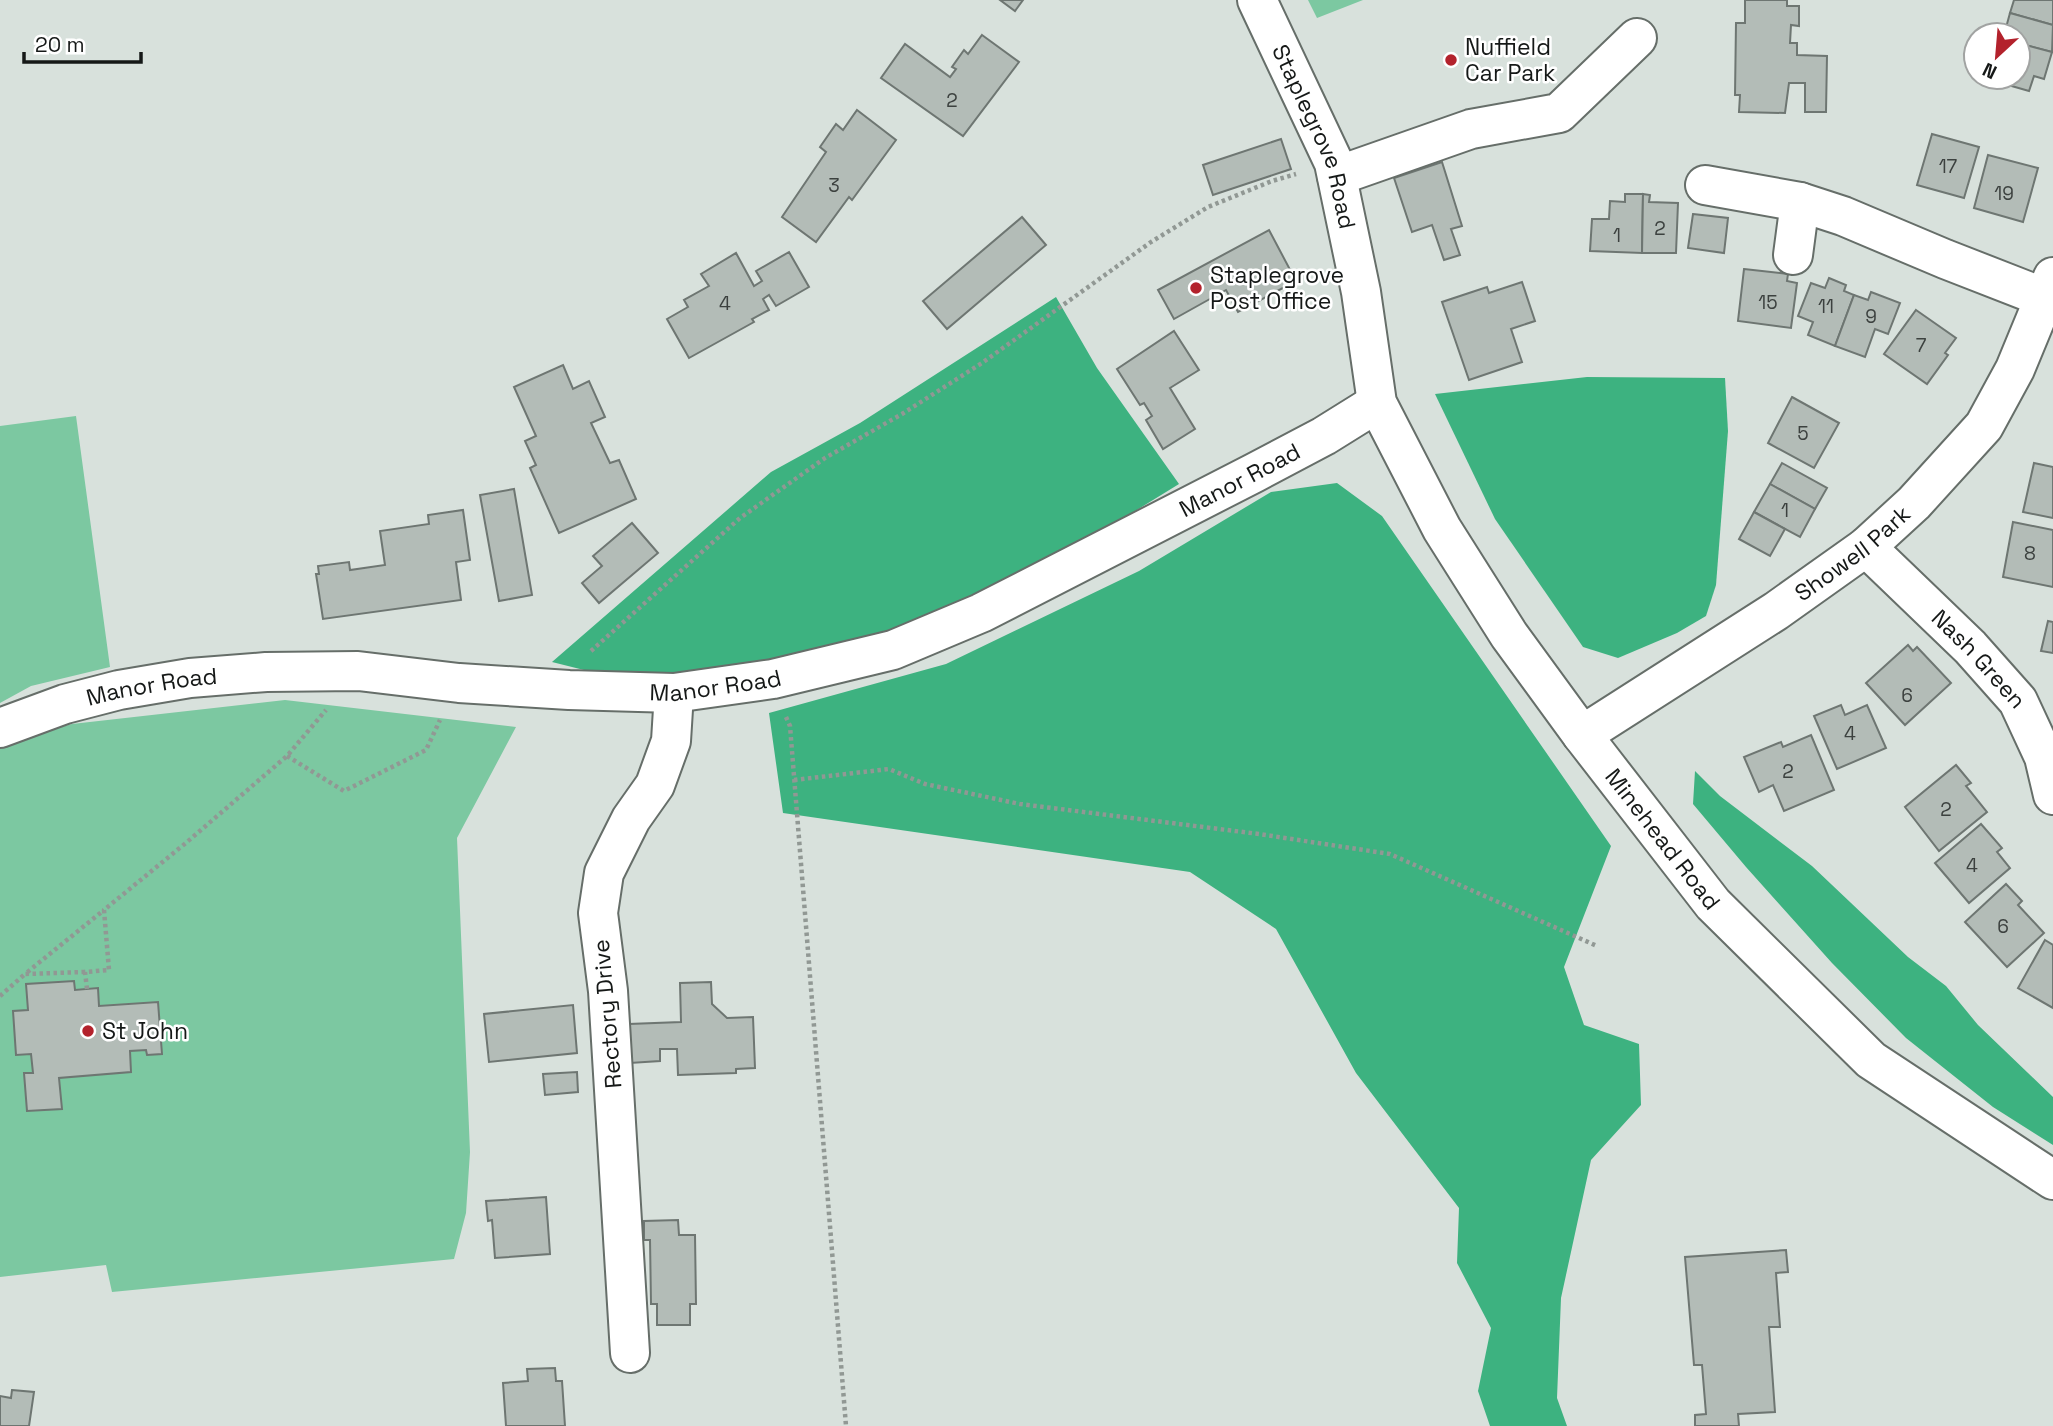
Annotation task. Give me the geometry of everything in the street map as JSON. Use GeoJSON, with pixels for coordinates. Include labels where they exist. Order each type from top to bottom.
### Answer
{"type":"FeatureCollection","features":[{"type":"Feature","properties":{"kind":"street","name":"Staplegrove Road"},"geometry":{"type":"LineString","coordinates":[[1257,0],[1335,170],[1361,292],[1377,403]]}},
{"type":"Feature","properties":{"kind":"street"},"geometry":{"type":"LineString","coordinates":[[1335,170],[1471,129],[1559,113],[1637,38]]}},
{"type":"Feature","properties":{"kind":"street","name":"Showell Park"},"geometry":{"type":"LineString","coordinates":[[1582,735],[1776,611],[1866,547],[1914,503],[1984,426],[2015,369],[2049,288],[1800,202],[1705,185]]}},
{"type":"Feature","properties":{"kind":"street"},"geometry":{"type":"LineString","coordinates":[[1793,255],[1800,202]]}},
{"type":"Feature","properties":{"kind":"street","name":"Manor Road"},"geometry":{"type":"LineString","coordinates":[[0,729],[65,704],[119,690],[190,678],[266,672],[358,671],[569,690],[674,692],[773,680],[893,650],[981,613],[1265,467],[1377,403]]}},
{"type":"Feature","properties":{"kind":"street","name":"Minehead Road"},"geometry":{"type":"LineString","coordinates":[[1377,403],[1442,529],[1509,635],[1582,735],[1713,904],[1871,1060],[2053,1180]]}},
{"type":"Feature","properties":{"kind":"street","name":"Nash Green"},"geometry":{"type":"LineString","coordinates":[[1866,547],[1970,647],[2018,701],[2044,757],[2053,795]]}},
{"type":"Feature","properties":{"kind":"street","name":"Rectory Drive"},"geometry":{"type":"LineString","coordinates":[[630,1353],[608,991],[598,913],[604,873],[631,819],[655,785],[671,741],[674,692]]}},
{"type":"Feature","properties":{"kind":"path"},"geometry":{"type":"LineString","coordinates":[[569,690],[570,670],[740,518],[825,458],[902,414],[982,363],[1151,242],[1208,207],[1272,181],[1335,170]]}},
{"type":"Feature","properties":{"kind":"path"},"geometry":{"type":"LineString","coordinates":[[0,996],[287,756],[358,671]]}},
{"type":"Feature","properties":{"kind":"path"},"geometry":{"type":"LineString","coordinates":[[773,680],[790,726],[846,1426]]}},
{"type":"Feature","properties":{"kind":"path"},"geometry":{"type":"LineString","coordinates":[[287,756],[344,791],[426,750],[459,682]]}},
{"type":"Feature","properties":{"kind":"path"},"geometry":{"type":"LineString","coordinates":[[794,780],[889,769],[925,784],[1020,804],[1259,834],[1390,854],[1597,946]]}},
{"type":"Feature","properties":{"kind":"path"},"geometry":{"type":"LineString","coordinates":[[25,974],[109,970],[104,910]]}},
{"type":"Feature","properties":{"kind":"path"},"geometry":{"type":"LineString","coordinates":[[85,972],[87,989]]}},
{"type":"Feature","properties":{"kind":"green space"},"geometry":{"type":"Polygon","coordinates":[[[1308,0],[1363,0],[1317,18],[1308,0]]]}},
{"type":"Feature","properties":{"kind":"green space"},"geometry":{"type":"Polygon","coordinates":[[[1056,297],[1097,368],[1179,484],[1041,569],[904,631],[793,659],[700,673],[588,671],[552,662],[771,472],[860,423],[1056,297]]]}},
{"type":"Feature","properties":{"kind":"green space"},"geometry":{"type":"Polygon","coordinates":[[[1587,377],[1725,378],[1728,431],[1716,585],[1706,616],[1677,633],[1618,658],[1583,647],[1495,519],[1435,394],[1587,377]]]}},
{"type":"Feature","properties":{"kind":"green space"},"geometry":{"type":"Polygon","coordinates":[[[76,416],[110,667],[31,686],[0,703],[0,426],[76,416]]]}},
{"type":"Feature","properties":{"kind":"green space"},"geometry":{"type":"Polygon","coordinates":[[[1337,483],[1382,516],[1611,846],[1564,967],[1584,1025],[1639,1044],[1641,1105],[1591,1160],[1561,1298],[1557,1398],[1567,1426],[1490,1426],[1478,1391],[1491,1328],[1457,1263],[1459,1208],[1356,1073],[1276,929],[1190,872],[783,813],[769,713],[946,664],[1139,571],[1271,492],[1337,483]]]}},
{"type":"Feature","properties":{"kind":"green space"},"geometry":{"type":"Polygon","coordinates":[[[285,700],[516,727],[457,838],[470,1152],[466,1213],[454,1259],[112,1292],[106,1265],[0,1277],[0,744],[72,724],[285,700]]]}},
{"type":"Feature","properties":{"kind":"green space"},"geometry":{"type":"Polygon","coordinates":[[[1695,771],[1720,796],[1812,866],[1908,957],[1946,986],[1978,1025],[2053,1097],[2053,1145],[1993,1107],[1906,1038],[1832,963],[1693,804],[1695,771]]]}},
{"type":"Feature","properties":{"kind":"building"},"geometry":{"type":"Polygon","coordinates":[[[1000,0],[1023,0],[1015,11],[1000,0]]]}},
{"type":"Feature","properties":{"kind":"building"},"geometry":{"type":"Polygon","coordinates":[[[1745,0],[1787,0],[1787,6],[1799,6],[1799,26],[1791,25],[1790,43],[1797,43],[1797,55],[1827,56],[1826,112],[1805,112],[1805,83],[1789,83],[1785,113],[1739,112],[1740,95],[1735,95],[1736,23],[1745,23],[1745,0]]]}},
{"type":"Feature","properties":{"kind":"building"},"geometry":{"type":"Polygon","coordinates":[[[2014,0],[2053,0],[2053,25],[2010,13],[2014,0]]]}},
{"type":"Feature","properties":{"kind":"building"},"geometry":{"type":"Polygon","coordinates":[[[2010,13],[2053,25],[2052,52],[2032,47],[2032,21],[2008,21],[2010,13]]]}},
{"type":"Feature","properties":{"kind":"building"},"geometry":{"type":"Polygon","coordinates":[[[982,35],[1019,62],[963,136],[881,78],[905,44],[950,77],[956,69],[952,67],[964,50],[968,54],[982,35]]]}},
{"type":"Feature","properties":{"kind":"building"},"geometry":{"type":"Polygon","coordinates":[[[2032,47],[2052,52],[2044,79],[2034,76],[2032,82],[2032,47]]]}},
{"type":"Feature","properties":{"kind":"building"},"geometry":{"type":"Polygon","coordinates":[[[857,110],[896,140],[852,200],[849,197],[816,242],[782,217],[826,152],[820,147],[836,124],[843,130],[857,110]]]}},
{"type":"Feature","properties":{"kind":"building"},"geometry":{"type":"Polygon","coordinates":[[[1932,134],[1979,147],[1964,198],[1917,185],[1932,134]]]}},
{"type":"Feature","properties":{"kind":"building"},"geometry":{"type":"Polygon","coordinates":[[[1281,139],[1291,169],[1213,195],[1203,165],[1281,139]]]}},
{"type":"Feature","properties":{"kind":"building"},"geometry":{"type":"Polygon","coordinates":[[[1988,155],[2038,168],[2023,222],[1974,208],[1988,155]]]}},
{"type":"Feature","properties":{"kind":"building"},"geometry":{"type":"Polygon","coordinates":[[[1442,162],[1462,226],[1451,229],[1460,255],[1444,260],[1432,225],[1412,232],[1394,178],[1442,162]]]}},
{"type":"Feature","properties":{"kind":"building"},"geometry":{"type":"Polygon","coordinates":[[[1625,194],[1643,194],[1642,253],[1590,251],[1592,219],[1609,219],[1610,201],[1625,202],[1625,194]]]}},
{"type":"Feature","properties":{"kind":"building"},"geometry":{"type":"Polygon","coordinates":[[[1643,194],[1650,195],[1649,202],[1678,203],[1676,253],[1642,253],[1643,194]]]}},
{"type":"Feature","properties":{"kind":"building"},"geometry":{"type":"Polygon","coordinates":[[[1693,214],[1728,218],[1724,253],[1688,248],[1693,214]]]}},
{"type":"Feature","properties":{"kind":"building"},"geometry":{"type":"Polygon","coordinates":[[[1022,217],[1046,245],[947,329],[923,301],[1022,217]]]}},
{"type":"Feature","properties":{"kind":"building"},"geometry":{"type":"Polygon","coordinates":[[[1269,230],[1296,281],[1238,312],[1226,290],[1174,319],[1158,290],[1269,230]]]}},
{"type":"Feature","properties":{"kind":"building"},"geometry":{"type":"Polygon","coordinates":[[[789,252],[809,287],[776,306],[769,295],[763,299],[769,310],[752,319],[754,322],[689,358],[667,319],[688,307],[684,300],[709,286],[701,274],[736,253],[754,286],[762,281],[756,271],[789,252]]]}},
{"type":"Feature","properties":{"kind":"building"},"geometry":{"type":"Polygon","coordinates":[[[1744,269],[1788,274],[1787,281],[1797,283],[1791,328],[1738,321],[1744,269]]]}},
{"type":"Feature","properties":{"kind":"building"},"geometry":{"type":"Polygon","coordinates":[[[1829,278],[1846,285],[1844,291],[1854,295],[1835,346],[1808,335],[1813,322],[1798,316],[1811,283],[1825,288],[1829,278]]]}},
{"type":"Feature","properties":{"kind":"building"},"geometry":{"type":"Polygon","coordinates":[[[1522,282],[1535,321],[1511,329],[1522,362],[1469,380],[1442,302],[1487,287],[1489,293],[1522,282]]]}},
{"type":"Feature","properties":{"kind":"building"},"geometry":{"type":"Polygon","coordinates":[[[1871,292],[1900,303],[1888,334],[1875,329],[1865,357],[1835,346],[1854,295],[1868,300],[1871,292]]]}},
{"type":"Feature","properties":{"kind":"building"},"geometry":{"type":"Polygon","coordinates":[[[1916,310],[1956,338],[1945,353],[1948,355],[1927,384],[1884,354],[1916,310]]]}},
{"type":"Feature","properties":{"kind":"building"},"geometry":{"type":"Polygon","coordinates":[[[1174,331],[1199,370],[1170,388],[1195,429],[1163,449],[1146,420],[1152,416],[1144,403],[1140,405],[1117,369],[1174,331]]]}},
{"type":"Feature","properties":{"kind":"building"},"geometry":{"type":"Polygon","coordinates":[[[563,365],[573,389],[589,381],[605,417],[591,423],[610,463],[619,460],[636,499],[559,533],[530,468],[536,465],[525,441],[536,436],[514,387],[563,365]]]}},
{"type":"Feature","properties":{"kind":"building"},"geometry":{"type":"Polygon","coordinates":[[[1792,397],[1839,423],[1814,468],[1768,443],[1792,397]]]}},
{"type":"Feature","properties":{"kind":"building"},"geometry":{"type":"Polygon","coordinates":[[[1782,463],[1827,488],[1815,509],[1770,484],[1782,463]]]}},
{"type":"Feature","properties":{"kind":"building"},"geometry":{"type":"Polygon","coordinates":[[[2034,463],[2053,467],[2053,518],[2023,512],[2034,463]]]}},
{"type":"Feature","properties":{"kind":"building"},"geometry":{"type":"Polygon","coordinates":[[[1770,484],[1815,509],[1800,537],[1754,512],[1770,484]]]}},
{"type":"Feature","properties":{"kind":"building"},"geometry":{"type":"Polygon","coordinates":[[[514,489],[532,595],[499,601],[480,495],[514,489]]]}},
{"type":"Feature","properties":{"kind":"building"},"geometry":{"type":"Polygon","coordinates":[[[463,510],[470,560],[456,562],[461,600],[323,619],[316,574],[319,574],[318,566],[349,562],[350,570],[385,565],[380,531],[429,524],[428,515],[463,510]]]}},
{"type":"Feature","properties":{"kind":"building"},"geometry":{"type":"Polygon","coordinates":[[[1754,512],[1785,529],[1770,556],[1739,539],[1754,512]]]}},
{"type":"Feature","properties":{"kind":"building"},"geometry":{"type":"Polygon","coordinates":[[[2013,522],[2053,530],[2053,587],[2003,577],[2013,522]]]}},
{"type":"Feature","properties":{"kind":"building"},"geometry":{"type":"Polygon","coordinates":[[[632,523],[658,553],[599,603],[582,583],[602,566],[593,556],[632,523]]]}},
{"type":"Feature","properties":{"kind":"building"},"geometry":{"type":"Polygon","coordinates":[[[2048,621],[2053,622],[2053,653],[2041,651],[2048,621]]]}},
{"type":"Feature","properties":{"kind":"building"},"geometry":{"type":"Polygon","coordinates":[[[1908,645],[1913,651],[1917,647],[1951,683],[1905,725],[1866,683],[1908,645]]]}},
{"type":"Feature","properties":{"kind":"building"},"geometry":{"type":"Polygon","coordinates":[[[1841,705],[1845,715],[1867,705],[1886,748],[1837,769],[1814,716],[1841,705]]]}},
{"type":"Feature","properties":{"kind":"building"},"geometry":{"type":"Polygon","coordinates":[[[1811,735],[1834,790],[1784,811],[1773,785],[1759,792],[1744,757],[1781,742],[1783,747],[1811,735]]]}},
{"type":"Feature","properties":{"kind":"building"},"geometry":{"type":"Polygon","coordinates":[[[1956,765],[1971,783],[1966,786],[1987,812],[1939,851],[1905,807],[1956,765]]]}},
{"type":"Feature","properties":{"kind":"building"},"geometry":{"type":"Polygon","coordinates":[[[1981,824],[2002,848],[1997,852],[2010,868],[1969,903],[1935,863],[1981,824]]]}},
{"type":"Feature","properties":{"kind":"building"},"geometry":{"type":"Polygon","coordinates":[[[2006,884],[2022,901],[2018,905],[2044,933],[2007,967],[1965,922],[2006,884]]]}},
{"type":"Feature","properties":{"kind":"building"},"geometry":{"type":"Polygon","coordinates":[[[2045,940],[2053,945],[2053,1008],[2018,988],[2045,940]]]}},
{"type":"Feature","properties":{"kind":"building","name":"St John"},"geometry":{"type":"Polygon","coordinates":[[[74,981],[75,990],[98,988],[99,1006],[158,1002],[162,1054],[147,1055],[146,1050],[130,1051],[131,1072],[59,1078],[62,1109],[27,1111],[24,1073],[33,1073],[31,1054],[16,1055],[13,1011],[28,1010],[26,984],[74,981]]]}},
{"type":"Feature","properties":{"kind":"building"},"geometry":{"type":"Polygon","coordinates":[[[711,982],[712,1004],[727,1018],[753,1017],[755,1068],[736,1069],[736,1073],[678,1075],[677,1049],[660,1049],[660,1061],[630,1063],[629,1024],[681,1022],[680,983],[711,982]]]}},
{"type":"Feature","properties":{"kind":"building"},"geometry":{"type":"Polygon","coordinates":[[[573,1005],[577,1053],[489,1062],[484,1014],[573,1005]]]}},
{"type":"Feature","properties":{"kind":"building"},"geometry":{"type":"Polygon","coordinates":[[[577,1072],[578,1092],[545,1095],[543,1074],[577,1072]]]}},
{"type":"Feature","properties":{"kind":"building"},"geometry":{"type":"Polygon","coordinates":[[[546,1197],[550,1254],[495,1258],[492,1220],[488,1221],[486,1201],[546,1197]]]}},
{"type":"Feature","properties":{"kind":"building"},"geometry":{"type":"Polygon","coordinates":[[[678,1220],[679,1235],[695,1235],[696,1304],[690,1304],[690,1325],[657,1325],[657,1304],[651,1304],[650,1240],[644,1240],[644,1221],[678,1220]]]}},
{"type":"Feature","properties":{"kind":"building"},"geometry":{"type":"Polygon","coordinates":[[[1786,1250],[1788,1272],[1776,1273],[1780,1327],[1769,1327],[1775,1412],[1738,1414],[1739,1426],[1695,1426],[1695,1415],[1706,1414],[1702,1365],[1694,1365],[1685,1257],[1786,1250]]]}},
{"type":"Feature","properties":{"kind":"building"},"geometry":{"type":"Polygon","coordinates":[[[555,1368],[556,1381],[562,1381],[565,1426],[506,1426],[503,1383],[528,1381],[527,1369],[555,1368]]]}},
{"type":"Feature","properties":{"kind":"building"},"geometry":{"type":"Polygon","coordinates":[[[12,1390],[34,1392],[29,1426],[0,1426],[0,1396],[11,1398],[12,1390]]]}},
{"type":"Feature","properties":{"kind":"place","name":"Nuffield Car Park"},"geometry":{"type":"Point","coordinates":[1451,60]}},
{"type":"Feature","properties":{"kind":"place","name":"Staplegrove Post Office"},"geometry":{"type":"Point","coordinates":[1196,288]}},
{"type":"Feature","properties":{"kind":"place","name":"St John"},"geometry":{"type":"Point","coordinates":[88,1031]}}]}
